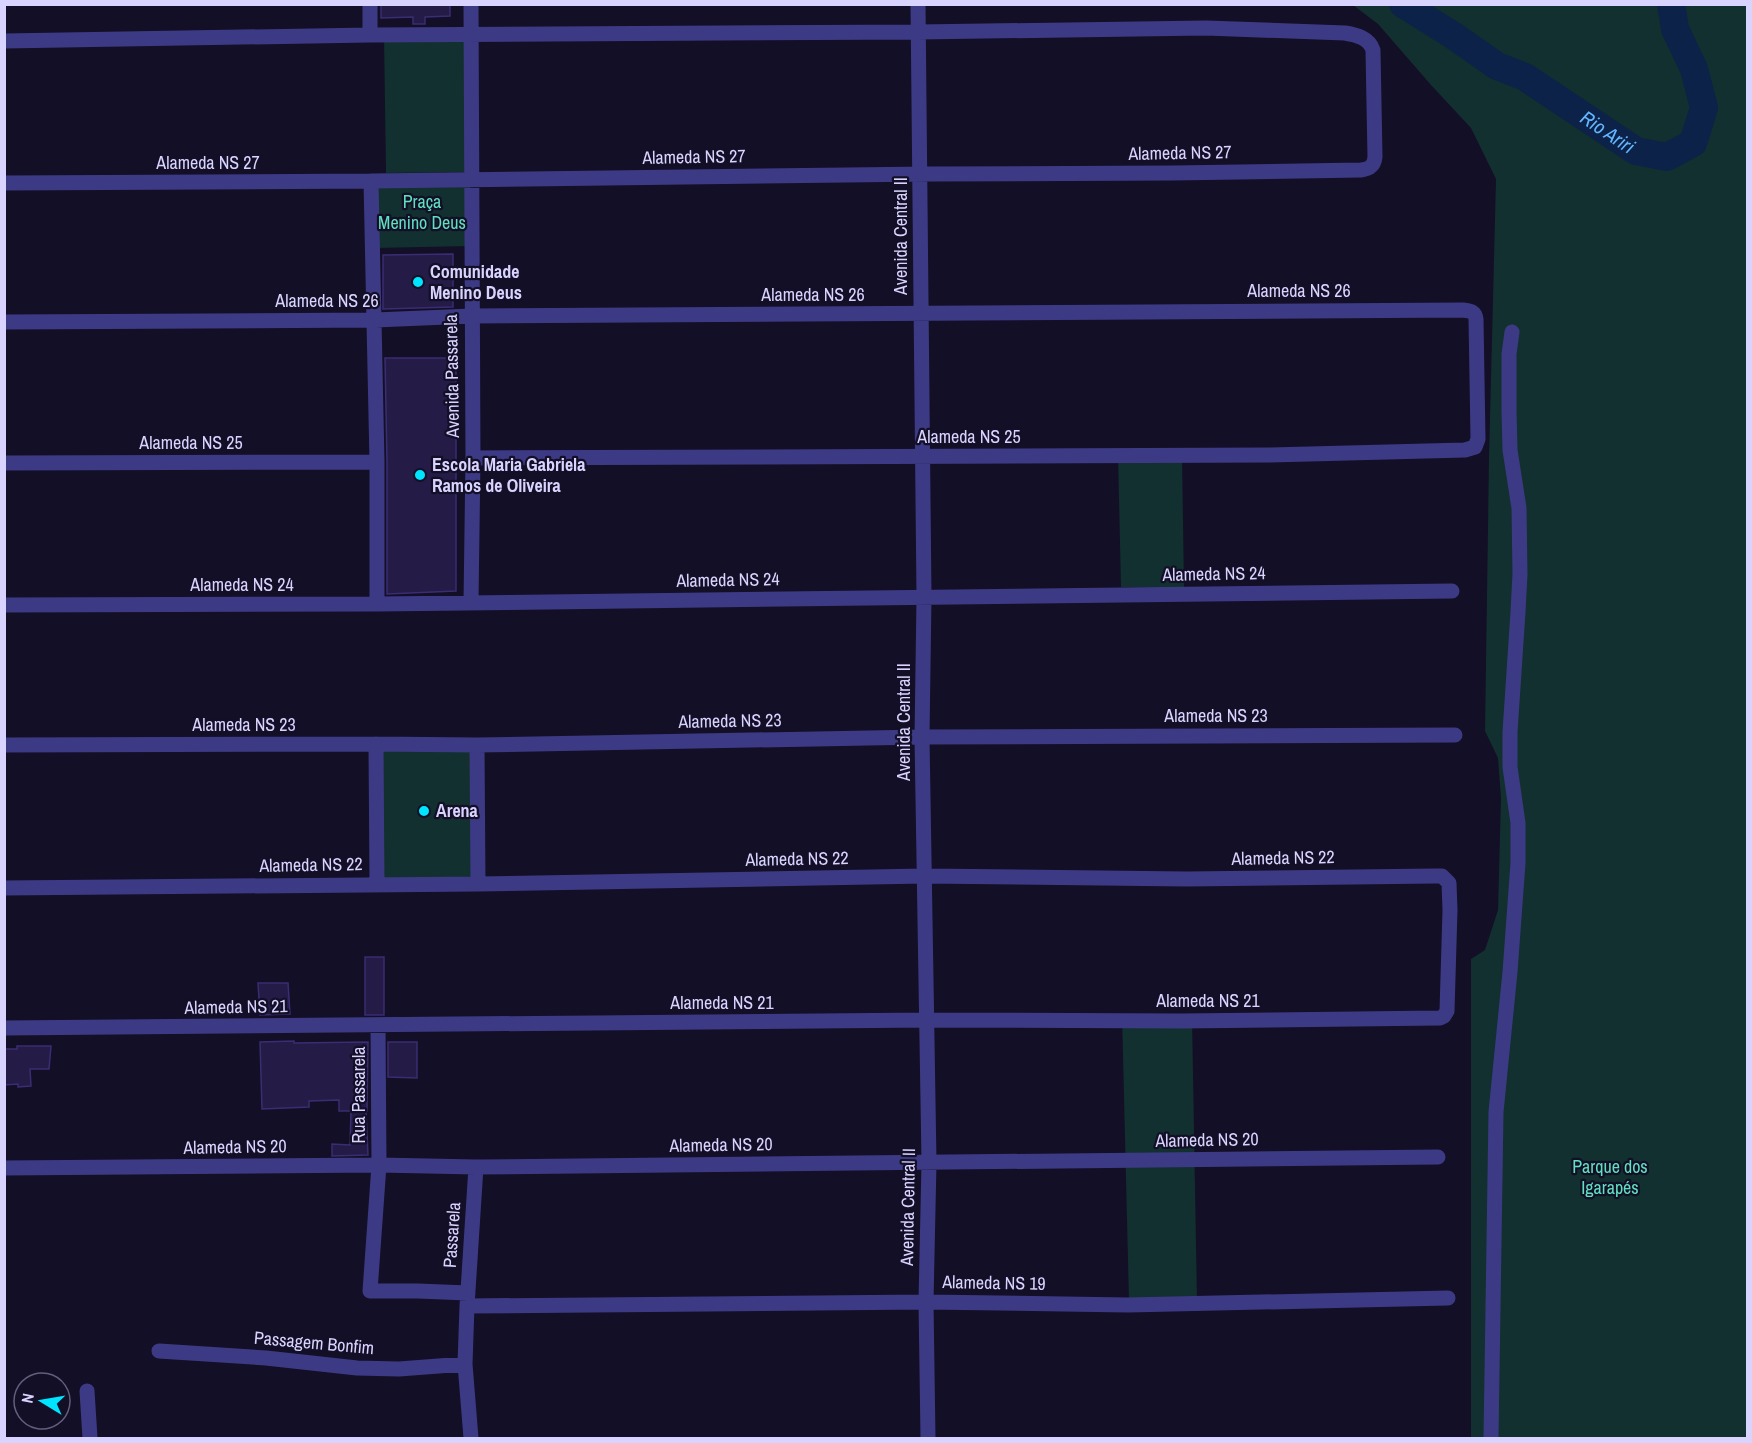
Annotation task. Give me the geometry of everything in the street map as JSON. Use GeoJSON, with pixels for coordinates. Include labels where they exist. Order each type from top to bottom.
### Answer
{"type":"FeatureCollection","features":[{"type":"Feature","properties":{"kind":"street"},"geometry":{"type":"LineString","coordinates":[[370,4],[370,35]]}},
{"type":"Feature","properties":{"kind":"street","name":"Avenida Passarela"},"geometry":{"type":"LineString","coordinates":[[471,4],[473,458],[471,603]]}},
{"type":"Feature","properties":{"kind":"street","name":"Avenida Central II"},"geometry":{"type":"LineString","coordinates":[[918,4],[924,597],[922,736],[929,1162],[926,1302],[928,1438]]}},
{"type":"Feature","properties":{"kind":"street","name":"Alameda NS 27"},"geometry":{"type":"LineString","coordinates":[[4,183],[1361,170],[1373,165],[1375,157],[1374,57],[1372,46],[1359,36],[1345,33],[1206,28],[918,32]]}},
{"type":"Feature","properties":{"kind":"street"},"geometry":{"type":"LineString","coordinates":[[4,40],[918,32]]}},
{"type":"Feature","properties":{"kind":"street"},"geometry":{"type":"LineString","coordinates":[[371,181],[375,320],[377,604]]}},
{"type":"Feature","properties":{"kind":"street","name":"Alameda NS 26"},"geometry":{"type":"LineString","coordinates":[[4,322],[375,320],[471,316],[1471,311],[1476,319],[1478,439],[1475,447],[1465,450]]}},
{"type":"Feature","properties":{"kind":"street"},"geometry":{"type":"LineString","coordinates":[[1491,1438],[1496,1112],[1518,863],[1518,823],[1510,755],[1520,574],[1519,508],[1510,450],[1509,354],[1512,333]]}},
{"type":"Feature","properties":{"kind":"street","name":"Alameda NS 25"},"geometry":{"type":"LineString","coordinates":[[473,458],[1258,455],[1465,450]]}},
{"type":"Feature","properties":{"kind":"street","name":"Alameda NS 25"},"geometry":{"type":"LineString","coordinates":[[4,463],[377,462]]}},
{"type":"Feature","properties":{"kind":"street","name":"Alameda NS 24"},"geometry":{"type":"LineString","coordinates":[[4,606],[377,604],[1452,591]]}},
{"type":"Feature","properties":{"kind":"street","name":"Alameda NS 23"},"geometry":{"type":"LineString","coordinates":[[4,745],[477,745],[922,736],[1455,735]]}},
{"type":"Feature","properties":{"kind":"street"},"geometry":{"type":"LineString","coordinates":[[376,744],[377,884]]}},
{"type":"Feature","properties":{"kind":"street"},"geometry":{"type":"LineString","coordinates":[[477,745],[478,884]]}},
{"type":"Feature","properties":{"kind":"street","name":"Alameda NS 22"},"geometry":{"type":"LineString","coordinates":[[4,888],[478,884],[925,876],[1187,879],[1442,876],[1450,885],[1450,910],[1447,1008],[1445,1015],[1440,1018]]}},
{"type":"Feature","properties":{"kind":"street","name":"Alameda NS 21"},"geometry":{"type":"LineString","coordinates":[[4,1028],[1440,1018]]}},
{"type":"Feature","properties":{"kind":"street","name":"Rua Passarela"},"geometry":{"type":"LineString","coordinates":[[378,1025],[379,1164],[370,1291],[418,1291],[468,1300]]}},
{"type":"Feature","properties":{"kind":"street","name":"Alameda NS 20"},"geometry":{"type":"LineString","coordinates":[[4,1168],[379,1164],[476,1167],[1438,1157]]}},
{"type":"Feature","properties":{"kind":"street","name":"Passarela"},"geometry":{"type":"LineString","coordinates":[[468,1300],[476,1167]]}},
{"type":"Feature","properties":{"kind":"street","name":"Alameda NS 19"},"geometry":{"type":"LineString","coordinates":[[468,1300],[1128,1305],[1448,1298]]}},
{"type":"Feature","properties":{"kind":"street"},"geometry":{"type":"LineString","coordinates":[[468,1300],[465,1364],[471,1438]]}},
{"type":"Feature","properties":{"kind":"street","name":"Passagem Bonfim"},"geometry":{"type":"LineString","coordinates":[[159,1351],[266,1358],[357,1368],[399,1369],[465,1364]]}},
{"type":"Feature","properties":{"kind":"street"},"geometry":{"type":"LineString","coordinates":[[87,1391],[90,1438]]}},
{"type":"Feature","properties":{"kind":"green space","name":"Parque dos Igarapés"},"geometry":{"type":"Polygon","coordinates":[[[1353,5],[1747,5],[1747,1438],[1471,1438],[1471,959],[1485,950],[1498,910],[1501,798],[1498,758],[1485,731],[1496,179],[1471,128],[1378,24],[1353,5]]]}},
{"type":"Feature","properties":{"kind":"green space"},"geometry":{"type":"Polygon","coordinates":[[[468,35],[470,172],[386,173],[384,36],[468,35]]]}},
{"type":"Feature","properties":{"kind":"green space","name":"Praça Menino Deus"},"geometry":{"type":"Polygon","coordinates":[[[470,177],[471,246],[375,248],[374,178],[470,177]]]}},
{"type":"Feature","properties":{"kind":"green space"},"geometry":{"type":"Polygon","coordinates":[[[1118,455],[1182,455],[1184,588],[1121,587],[1118,455]]]}},
{"type":"Feature","properties":{"kind":"green space","name":"Arena"},"geometry":{"type":"Polygon","coordinates":[[[473,740],[477,881],[375,883],[372,741],[473,740]]]}},
{"type":"Feature","properties":{"kind":"green space"},"geometry":{"type":"Polygon","coordinates":[[[1122,1016],[1192,1016],[1197,1301],[1129,1301],[1122,1016]]]}},
{"type":"Feature","properties":{"kind":"building"},"geometry":{"type":"Polygon","coordinates":[[[381,4],[450,4],[450,16],[425,17],[425,24],[413,24],[413,17],[381,18],[381,4]]]}},
{"type":"Feature","properties":{"kind":"building","name":"Comunidade Menino Deus"},"geometry":{"type":"Polygon","coordinates":[[[453,254],[453,307],[383,309],[383,255],[453,254]]]}},
{"type":"Feature","properties":{"kind":"building","name":"Escola Maria Gabriela Ramos de Oliveira"},"geometry":{"type":"Polygon","coordinates":[[[385,358],[456,358],[456,591],[387,594],[385,358]]]}},
{"type":"Feature","properties":{"kind":"building"},"geometry":{"type":"Polygon","coordinates":[[[365,957],[384,957],[384,1015],[365,1015],[365,957]]]}},
{"type":"Feature","properties":{"kind":"building"},"geometry":{"type":"Polygon","coordinates":[[[258,983],[288,983],[290,1014],[260,1015],[258,983]]]}},
{"type":"Feature","properties":{"kind":"building"},"geometry":{"type":"Polygon","coordinates":[[[294,1041],[294,1043],[368,1042],[366,1111],[368,1155],[332,1156],[332,1144],[350,1145],[351,1111],[339,1111],[339,1100],[309,1101],[309,1107],[262,1109],[260,1042],[294,1041]]]}},
{"type":"Feature","properties":{"kind":"building"},"geometry":{"type":"Polygon","coordinates":[[[388,1042],[417,1042],[417,1078],[388,1077],[388,1042]]]}},
{"type":"Feature","properties":{"kind":"building"},"geometry":{"type":"Polygon","coordinates":[[[17,1046],[51,1046],[49,1069],[30,1069],[31,1086],[4,1085],[4,1049],[17,1049],[17,1046]]]}},
{"type":"Feature","properties":{"kind":"waterway","name":"Rio Ariri"},"geometry":{"type":"LineString","coordinates":[[1403,4],[1497,66],[1525,77],[1636,151],[1667,157],[1693,143],[1704,108],[1694,69],[1675,29],[1671,4]]}},
{"type":"Feature","properties":{"kind":"place","name":"Comunidade Menino Deus"},"geometry":{"type":"Point","coordinates":[418,282]}},
{"type":"Feature","properties":{"kind":"place","name":"Escola Maria Gabriela Ramos de Oliveira"},"geometry":{"type":"Point","coordinates":[420,475]}},
{"type":"Feature","properties":{"kind":"place","name":"Arena"},"geometry":{"type":"Point","coordinates":[424,811]}}]}
